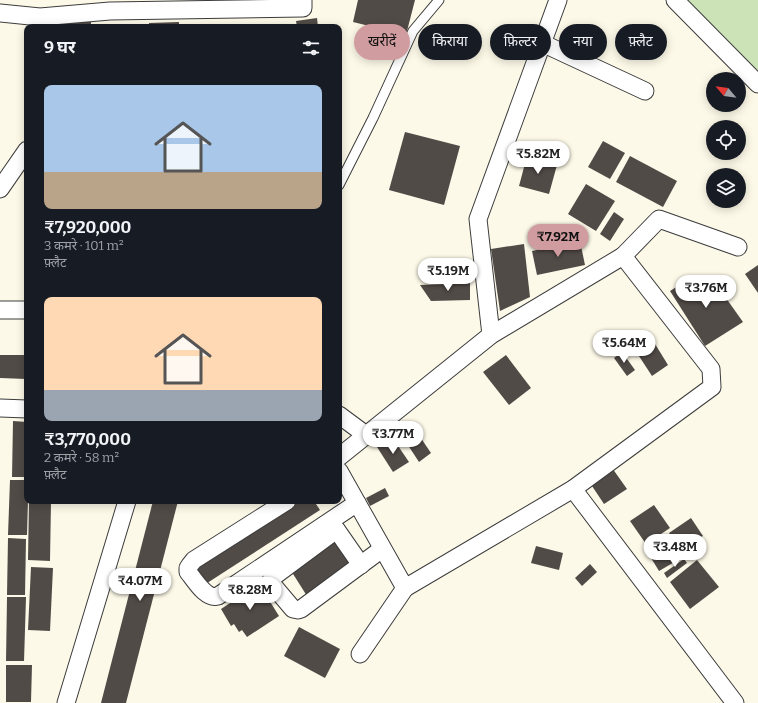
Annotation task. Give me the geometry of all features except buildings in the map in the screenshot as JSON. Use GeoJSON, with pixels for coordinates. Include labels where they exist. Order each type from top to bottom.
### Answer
{"type":"FeatureCollection","features":[{"type":"Feature","properties":{"kind":"street"},"geometry":{"type":"LineString","coordinates":[[0,14],[40,22],[110,6],[303,8],[303,0]]}},
{"type":"Feature","properties":{"kind":"street"},"geometry":{"type":"LineString","coordinates":[[549,24],[558,0]]}},
{"type":"Feature","properties":{"kind":"street"},"geometry":{"type":"LineString","coordinates":[[676,0],[758,84]]}},
{"type":"Feature","properties":{"kind":"street"},"geometry":{"type":"LineString","coordinates":[[551,47],[645,91]]}},
{"type":"Feature","properties":{"kind":"street"},"geometry":{"type":"LineString","coordinates":[[491,335],[478,220],[536,60]]}},
{"type":"Feature","properties":{"kind":"street"},"geometry":{"type":"LineString","coordinates":[[0,189],[24,154]]}},
{"type":"Feature","properties":{"kind":"street"},"geometry":{"type":"LineString","coordinates":[[342,455],[491,335],[623,256],[659,218],[738,247]]}},
{"type":"Feature","properties":{"kind":"street"},"geometry":{"type":"LineString","coordinates":[[360,654],[404,588],[573,489],[712,387],[711,369],[623,256]]}},
{"type":"Feature","properties":{"kind":"street"},"geometry":{"type":"LineString","coordinates":[[0,310],[24,310]]}},
{"type":"Feature","properties":{"kind":"street"},"geometry":{"type":"LineString","coordinates":[[0,408],[24,409]]}},
{"type":"Feature","properties":{"kind":"street"},"geometry":{"type":"LineString","coordinates":[[342,417],[366,435]]}},
{"type":"Feature","properties":{"kind":"street"},"geometry":{"type":"LineString","coordinates":[[342,477],[404,588]]}},
{"type":"Feature","properties":{"kind":"street"},"geometry":{"type":"LineString","coordinates":[[573,489],[735,703]]}},
{"type":"Feature","properties":{"kind":"street"},"geometry":{"type":"LineString","coordinates":[[66,703],[126,504]]}},
{"type":"Feature","properties":{"kind":"street"},"geometry":{"type":"LineString","coordinates":[[282,504],[194,560],[188,568],[188,572],[204,592],[209,596],[218,596],[359,507]]}},
{"type":"Feature","properties":{"kind":"street"},"geometry":{"type":"LineString","coordinates":[[359,507],[336,530],[273,577],[271,583],[293,609],[298,610],[382,549]]}},
{"type":"Feature","properties":{"kind":"street"},"geometry":{"type":"LineString","coordinates":[[336,530],[361,565]]}},
{"type":"Feature","properties":{"kind":"lane"},"geometry":{"type":"LineString","coordinates":[[342,178],[373,118],[413,31],[439,0]]}},
{"type":"Feature","properties":{"kind":"green space"},"geometry":{"type":"Polygon","coordinates":[[[677,0],[758,0],[758,74],[677,0]]]}}]}
